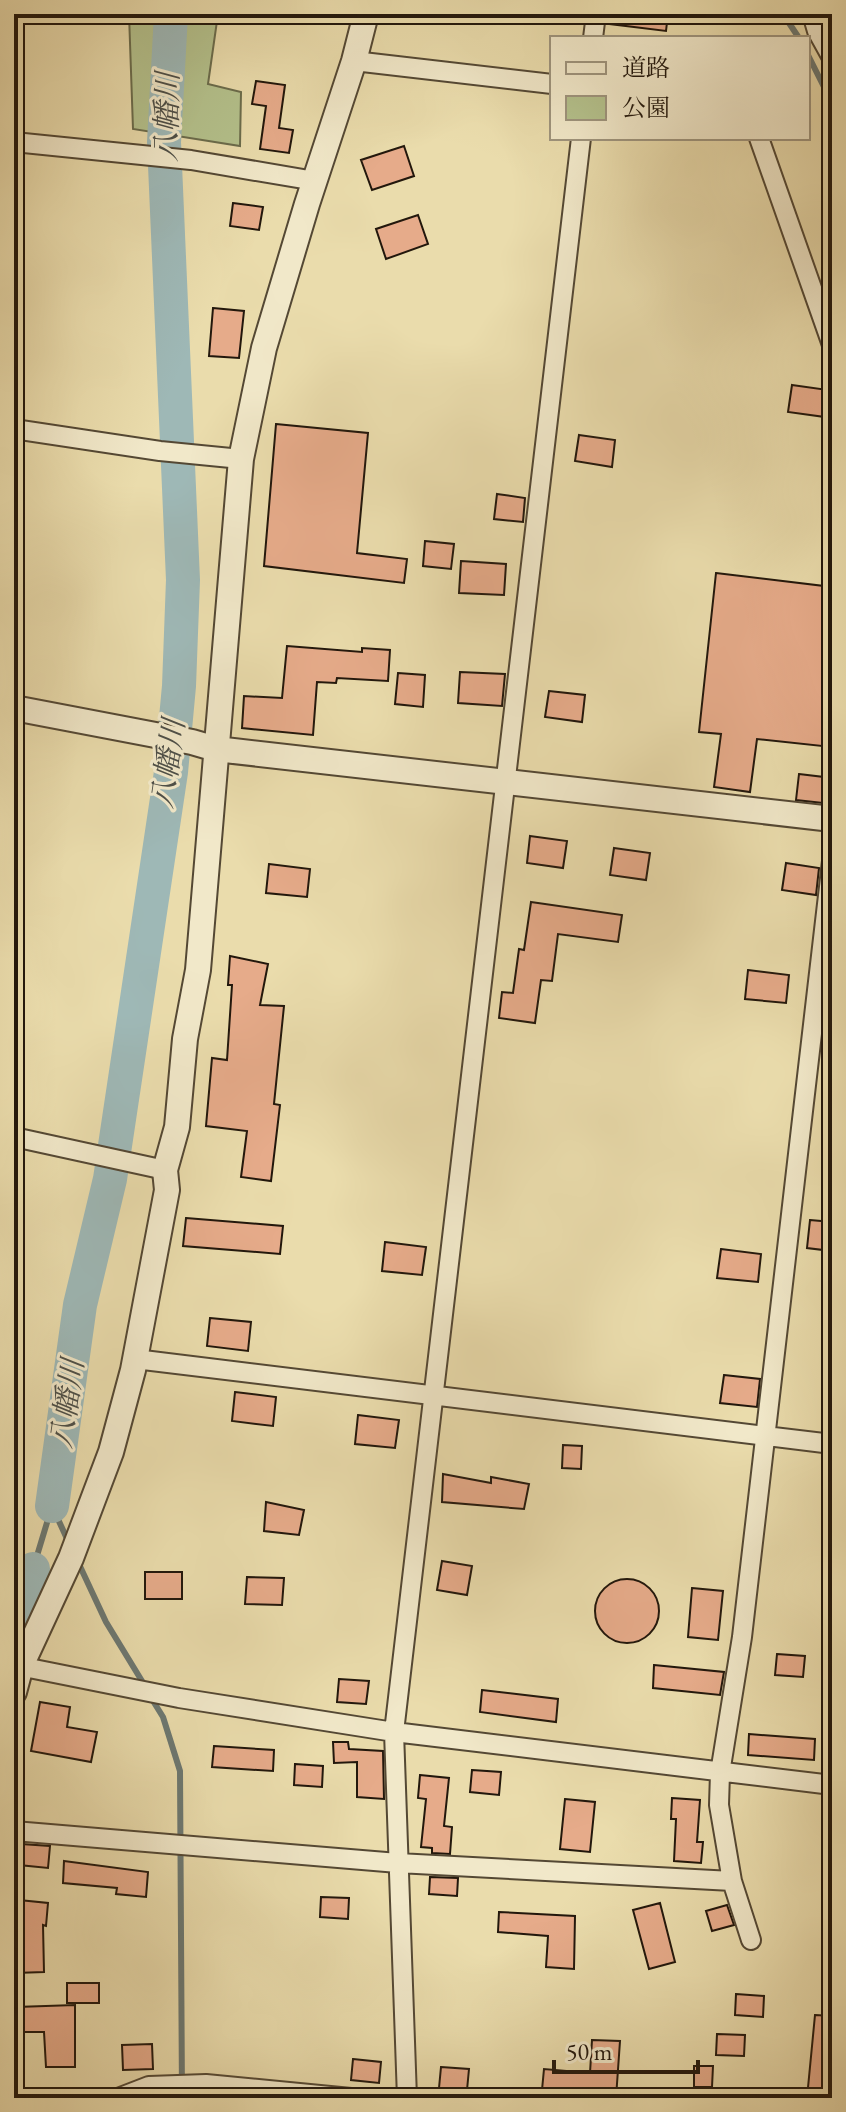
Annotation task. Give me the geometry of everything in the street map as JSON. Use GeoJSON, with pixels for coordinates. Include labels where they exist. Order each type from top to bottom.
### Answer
{"type":"FeatureCollection","features":[{"type":"Feature","properties":{"kind":"street"},"geometry":{"type":"LineString","coordinates":[[14,1692],[18,1666],[75,1548],[111,1452],[135,1359],[167,1190],[165,1170],[177,1127],[185,1039],[198,970],[241,459],[264,348],[366,14]]}},
{"type":"Feature","properties":{"kind":"street"},"geometry":{"type":"LineString","coordinates":[[593,36],[596,14]]}},
{"type":"Feature","properties":{"kind":"street"},"geometry":{"type":"LineString","coordinates":[[828,14],[812,32],[832,58]]}},
{"type":"Feature","properties":{"kind":"street"},"geometry":{"type":"LineString","coordinates":[[354,61],[550,84]]}},
{"type":"Feature","properties":{"kind":"street"},"geometry":{"type":"LineString","coordinates":[[407,2098],[394,1732],[581,140]]}},
{"type":"Feature","properties":{"kind":"street"},"geometry":{"type":"LineString","coordinates":[[760,140],[832,345]]}},
{"type":"Feature","properties":{"kind":"street"},"geometry":{"type":"LineString","coordinates":[[14,142],[191,160],[315,181]]}},
{"type":"Feature","properties":{"kind":"street"},"geometry":{"type":"LineString","coordinates":[[14,429],[160,451],[241,459]]}},
{"type":"Feature","properties":{"kind":"street"},"geometry":{"type":"LineString","coordinates":[[14,708],[216,749],[832,819]]}},
{"type":"Feature","properties":{"kind":"street"},"geometry":{"type":"LineString","coordinates":[[751,1940],[732,1881],[719,1805],[720,1773],[742,1637],[767,1436],[832,861]]}},
{"type":"Feature","properties":{"kind":"street"},"geometry":{"type":"LineString","coordinates":[[14,1137],[165,1170]]}},
{"type":"Feature","properties":{"kind":"street"},"geometry":{"type":"LineString","coordinates":[[135,1359],[832,1444]]}},
{"type":"Feature","properties":{"kind":"street"},"geometry":{"type":"LineString","coordinates":[[18,1666],[163,1695],[394,1732],[832,1785]]}},
{"type":"Feature","properties":{"kind":"street"},"geometry":{"type":"LineString","coordinates":[[14,1831],[398,1863],[732,1881]]}},
{"type":"Feature","properties":{"kind":"street"},"geometry":{"type":"LineString","coordinates":[[118,2098],[149,2086],[195,2084],[351,2098]]}},
{"type":"Feature","properties":{"kind":"green space"},"geometry":{"type":"Polygon","coordinates":[[[129,14],[218,14],[208,84],[241,92],[240,146],[133,129],[129,14]]]}},
{"type":"Feature","properties":{"kind":"building"},"geometry":{"type":"Polygon","coordinates":[[[610,14],[668,14],[666,31],[610,24],[610,14]]]}},
{"type":"Feature","properties":{"kind":"building"},"geometry":{"type":"Polygon","coordinates":[[[256,81],[285,85],[279,128],[293,130],[289,153],[260,149],[266,106],[252,104],[256,81]]]}},
{"type":"Feature","properties":{"kind":"building"},"geometry":{"type":"Polygon","coordinates":[[[404,146],[414,176],[372,190],[361,160],[404,146]]]}},
{"type":"Feature","properties":{"kind":"building"},"geometry":{"type":"Polygon","coordinates":[[[233,203],[263,207],[259,230],[230,226],[233,203]]]}},
{"type":"Feature","properties":{"kind":"building"},"geometry":{"type":"Polygon","coordinates":[[[418,215],[428,244],[386,259],[376,229],[418,215]]]}},
{"type":"Feature","properties":{"kind":"building"},"geometry":{"type":"Polygon","coordinates":[[[213,308],[244,311],[239,358],[209,356],[213,308]]]}},
{"type":"Feature","properties":{"kind":"building"},"geometry":{"type":"Polygon","coordinates":[[[792,385],[828,390],[825,417],[788,412],[792,385]]]}},
{"type":"Feature","properties":{"kind":"building"},"geometry":{"type":"Polygon","coordinates":[[[276,424],[368,433],[357,553],[407,559],[404,583],[264,566],[276,424]]]}},
{"type":"Feature","properties":{"kind":"building"},"geometry":{"type":"Polygon","coordinates":[[[579,435],[615,440],[612,467],[575,461],[579,435]]]}},
{"type":"Feature","properties":{"kind":"building"},"geometry":{"type":"Polygon","coordinates":[[[497,494],[525,498],[523,522],[494,519],[497,494]]]}},
{"type":"Feature","properties":{"kind":"building"},"geometry":{"type":"Polygon","coordinates":[[[425,541],[454,544],[451,569],[423,566],[425,541]]]}},
{"type":"Feature","properties":{"kind":"building"},"geometry":{"type":"Polygon","coordinates":[[[461,561],[506,564],[504,595],[459,593],[461,561]]]}},
{"type":"Feature","properties":{"kind":"building"},"geometry":{"type":"Polygon","coordinates":[[[716,573],[832,587],[832,657],[822,746],[757,739],[750,792],[714,787],[721,734],[699,732],[716,573]]]}},
{"type":"Feature","properties":{"kind":"building"},"geometry":{"type":"Polygon","coordinates":[[[287,646],[362,652],[362,648],[390,650],[388,681],[337,678],[336,683],[317,682],[313,735],[242,728],[244,696],[282,698],[287,646]]]}},
{"type":"Feature","properties":{"kind":"building"},"geometry":{"type":"Polygon","coordinates":[[[460,672],[505,674],[502,706],[458,703],[460,672]]]}},
{"type":"Feature","properties":{"kind":"building"},"geometry":{"type":"Polygon","coordinates":[[[398,673],[425,675],[423,707],[395,704],[398,673]]]}},
{"type":"Feature","properties":{"kind":"building"},"geometry":{"type":"Polygon","coordinates":[[[549,691],[585,695],[582,722],[545,717],[549,691]]]}},
{"type":"Feature","properties":{"kind":"building"},"geometry":{"type":"Polygon","coordinates":[[[799,774],[832,778],[832,804],[796,800],[799,774]]]}},
{"type":"Feature","properties":{"kind":"building"},"geometry":{"type":"Polygon","coordinates":[[[530,836],[567,841],[563,868],[527,863],[530,836]]]}},
{"type":"Feature","properties":{"kind":"building"},"geometry":{"type":"Polygon","coordinates":[[[614,848],[650,853],[646,880],[610,875],[614,848]]]}},
{"type":"Feature","properties":{"kind":"building"},"geometry":{"type":"Polygon","coordinates":[[[786,863],[819,868],[816,895],[782,890],[786,863]]]}},
{"type":"Feature","properties":{"kind":"building"},"geometry":{"type":"Polygon","coordinates":[[[269,864],[310,869],[307,897],[266,893],[269,864]]]}},
{"type":"Feature","properties":{"kind":"building"},"geometry":{"type":"Polygon","coordinates":[[[531,902],[622,915],[618,942],[558,934],[552,981],[541,980],[535,1023],[499,1018],[502,992],[513,993],[519,949],[524,950],[531,902]]]}},
{"type":"Feature","properties":{"kind":"building"},"geometry":{"type":"Polygon","coordinates":[[[230,956],[268,964],[260,1005],[284,1006],[274,1104],[280,1105],[271,1181],[241,1177],[247,1131],[206,1126],[212,1058],[227,1060],[232,985],[228,985],[230,956]]]}},
{"type":"Feature","properties":{"kind":"building"},"geometry":{"type":"Polygon","coordinates":[[[748,970],[789,975],[786,1003],[745,999],[748,970]]]}},
{"type":"Feature","properties":{"kind":"building"},"geometry":{"type":"Polygon","coordinates":[[[186,1218],[283,1226],[280,1254],[183,1246],[186,1218]]]}},
{"type":"Feature","properties":{"kind":"building"},"geometry":{"type":"Polygon","coordinates":[[[810,1220],[832,1222],[832,1251],[807,1248],[810,1220]]]}},
{"type":"Feature","properties":{"kind":"building"},"geometry":{"type":"Polygon","coordinates":[[[385,1242],[426,1247],[422,1275],[382,1271],[385,1242]]]}},
{"type":"Feature","properties":{"kind":"building"},"geometry":{"type":"Polygon","coordinates":[[[721,1249],[761,1254],[758,1282],[717,1278],[721,1249]]]}},
{"type":"Feature","properties":{"kind":"building"},"geometry":{"type":"Polygon","coordinates":[[[210,1318],[251,1322],[248,1351],[207,1346],[210,1318]]]}},
{"type":"Feature","properties":{"kind":"building"},"geometry":{"type":"Polygon","coordinates":[[[724,1375],[760,1379],[757,1407],[720,1403],[724,1375]]]}},
{"type":"Feature","properties":{"kind":"building"},"geometry":{"type":"Polygon","coordinates":[[[235,1392],[276,1397],[273,1426],[232,1421],[235,1392]]]}},
{"type":"Feature","properties":{"kind":"building"},"geometry":{"type":"Polygon","coordinates":[[[358,1415],[399,1420],[395,1448],[355,1444],[358,1415]]]}},
{"type":"Feature","properties":{"kind":"building"},"geometry":{"type":"Polygon","coordinates":[[[563,1445],[582,1446],[581,1469],[562,1468],[563,1445]]]}},
{"type":"Feature","properties":{"kind":"building"},"geometry":{"type":"Polygon","coordinates":[[[443,1474],[491,1483],[491,1477],[529,1484],[524,1509],[442,1502],[443,1474]]]}},
{"type":"Feature","properties":{"kind":"building"},"geometry":{"type":"Polygon","coordinates":[[[266,1502],[304,1510],[299,1535],[264,1531],[266,1502]]]}},
{"type":"Feature","properties":{"kind":"building"},"geometry":{"type":"Polygon","coordinates":[[[442,1561],[472,1566],[467,1595],[437,1590],[442,1561]]]}},
{"type":"Feature","properties":{"kind":"building"},"geometry":{"type":"Polygon","coordinates":[[[145,1572],[182,1572],[182,1599],[145,1599],[145,1572]]]}},
{"type":"Feature","properties":{"kind":"building"},"geometry":{"type":"Polygon","coordinates":[[[247,1577],[284,1578],[282,1605],[245,1604],[247,1577]]]}},
{"type":"Feature","properties":{"kind":"building"},"geometry":{"type":"Polygon","coordinates":[[[627,1579],[645,1585],[653,1593],[659,1611],[653,1629],[645,1637],[627,1643],[609,1637],[601,1629],[595,1611],[601,1593],[609,1585],[627,1579]]]}},
{"type":"Feature","properties":{"kind":"building"},"geometry":{"type":"Polygon","coordinates":[[[692,1588],[723,1591],[718,1640],[688,1637],[692,1588]]]}},
{"type":"Feature","properties":{"kind":"building"},"geometry":{"type":"Polygon","coordinates":[[[777,1654],[805,1656],[803,1677],[775,1675],[777,1654]]]}},
{"type":"Feature","properties":{"kind":"building"},"geometry":{"type":"Polygon","coordinates":[[[654,1665],[724,1672],[720,1695],[653,1688],[654,1665]]]}},
{"type":"Feature","properties":{"kind":"building"},"geometry":{"type":"Polygon","coordinates":[[[339,1679],[369,1681],[366,1704],[337,1702],[339,1679]]]}},
{"type":"Feature","properties":{"kind":"building"},"geometry":{"type":"Polygon","coordinates":[[[482,1690],[558,1699],[556,1722],[480,1712],[482,1690]]]}},
{"type":"Feature","properties":{"kind":"building"},"geometry":{"type":"Polygon","coordinates":[[[40,1702],[70,1707],[67,1727],[97,1732],[91,1762],[31,1751],[40,1702]]]}},
{"type":"Feature","properties":{"kind":"building"},"geometry":{"type":"Polygon","coordinates":[[[749,1734],[815,1739],[814,1760],[748,1755],[749,1734]]]}},
{"type":"Feature","properties":{"kind":"building"},"geometry":{"type":"Polygon","coordinates":[[[333,1742],[348,1742],[349,1749],[383,1751],[384,1799],[357,1797],[357,1762],[334,1763],[333,1742]]]}},
{"type":"Feature","properties":{"kind":"building"},"geometry":{"type":"Polygon","coordinates":[[[214,1746],[274,1750],[273,1771],[212,1767],[214,1746]]]}},
{"type":"Feature","properties":{"kind":"building"},"geometry":{"type":"Polygon","coordinates":[[[295,1764],[323,1766],[322,1787],[294,1785],[295,1764]]]}},
{"type":"Feature","properties":{"kind":"building"},"geometry":{"type":"Polygon","coordinates":[[[472,1770],[501,1772],[499,1795],[470,1792],[472,1770]]]}},
{"type":"Feature","properties":{"kind":"building"},"geometry":{"type":"Polygon","coordinates":[[[420,1775],[449,1778],[444,1826],[452,1827],[450,1854],[432,1853],[432,1848],[421,1847],[426,1799],[418,1798],[420,1775]]]}},
{"type":"Feature","properties":{"kind":"building"},"geometry":{"type":"Polygon","coordinates":[[[672,1798],[700,1800],[697,1842],[703,1842],[701,1863],[674,1861],[676,1819],[671,1819],[672,1798]]]}},
{"type":"Feature","properties":{"kind":"building"},"geometry":{"type":"Polygon","coordinates":[[[565,1799],[595,1802],[590,1852],[560,1849],[565,1799]]]}},
{"type":"Feature","properties":{"kind":"building"},"geometry":{"type":"Polygon","coordinates":[[[21,1844],[50,1846],[48,1868],[19,1865],[21,1844]]]}},
{"type":"Feature","properties":{"kind":"building"},"geometry":{"type":"Polygon","coordinates":[[[64,1861],[148,1872],[146,1897],[116,1894],[117,1888],[63,1883],[64,1861]]]}},
{"type":"Feature","properties":{"kind":"building"},"geometry":{"type":"Polygon","coordinates":[[[430,1877],[458,1878],[457,1896],[429,1894],[430,1877]]]}},
{"type":"Feature","properties":{"kind":"building"},"geometry":{"type":"Polygon","coordinates":[[[321,1897],[349,1898],[348,1919],[320,1917],[321,1897]]]}},
{"type":"Feature","properties":{"kind":"building"},"geometry":{"type":"Polygon","coordinates":[[[19,1900],[48,1903],[46,1926],[43,1925],[44,1972],[15,1973],[19,1900]]]}},
{"type":"Feature","properties":{"kind":"building"},"geometry":{"type":"Polygon","coordinates":[[[660,1903],[675,1962],[649,1969],[633,1910],[660,1903]]]}},
{"type":"Feature","properties":{"kind":"building"},"geometry":{"type":"Polygon","coordinates":[[[727,1905],[734,1925],[712,1931],[706,1911],[727,1905]]]}},
{"type":"Feature","properties":{"kind":"building"},"geometry":{"type":"Polygon","coordinates":[[[499,1912],[575,1916],[574,1969],[546,1967],[548,1936],[498,1932],[499,1912]]]}},
{"type":"Feature","properties":{"kind":"building"},"geometry":{"type":"Polygon","coordinates":[[[67,1983],[99,1983],[99,2003],[67,2003],[67,1983]]]}},
{"type":"Feature","properties":{"kind":"building"},"geometry":{"type":"Polygon","coordinates":[[[736,1994],[764,1996],[763,2017],[735,2015],[736,1994]]]}},
{"type":"Feature","properties":{"kind":"building"},"geometry":{"type":"Polygon","coordinates":[[[75,2005],[75,2067],[46,2067],[44,2032],[16,2032],[16,2007],[75,2005]]]}},
{"type":"Feature","properties":{"kind":"building"},"geometry":{"type":"Polygon","coordinates":[[[815,2015],[832,2016],[832,2098],[807,2098],[815,2015]]]}},
{"type":"Feature","properties":{"kind":"building"},"geometry":{"type":"Polygon","coordinates":[[[717,2034],[745,2035],[744,2056],[716,2055],[717,2034]]]}},
{"type":"Feature","properties":{"kind":"building"},"geometry":{"type":"Polygon","coordinates":[[[592,2040],[620,2041],[616,2098],[588,2098],[589,2094],[542,2090],[544,2069],[590,2073],[592,2040]]]}},
{"type":"Feature","properties":{"kind":"building"},"geometry":{"type":"Polygon","coordinates":[[[152,2044],[153,2069],[123,2070],[122,2045],[152,2044]]]}},
{"type":"Feature","properties":{"kind":"building"},"geometry":{"type":"Polygon","coordinates":[[[353,2059],[381,2062],[379,2083],[351,2080],[353,2059]]]}},
{"type":"Feature","properties":{"kind":"building"},"geometry":{"type":"Polygon","coordinates":[[[694,2066],[713,2066],[712,2087],[694,2087],[694,2066]]]}},
{"type":"Feature","properties":{"kind":"building"},"geometry":{"type":"Polygon","coordinates":[[[441,2067],[469,2069],[467,2090],[439,2088],[441,2067]]]}},
{"type":"Feature","properties":{"kind":"waterway","name":"八幡川"},"geometry":{"type":"LineString","coordinates":[[52,1506],[80,1305],[110,1179],[171,772],[179,686],[183,580],[164,142],[171,14]]}},
{"type":"Feature","properties":{"kind":"waterway"},"geometry":{"type":"LineString","coordinates":[[783,14],[798,36]]}},
{"type":"Feature","properties":{"kind":"waterway"},"geometry":{"type":"LineString","coordinates":[[810,59],[832,103]]}},
{"type":"Feature","properties":{"kind":"waterway"},"geometry":{"type":"LineString","coordinates":[[33,1569],[52,1506],[68,1541]]}},
{"type":"Feature","properties":{"kind":"waterway"},"geometry":{"type":"LineString","coordinates":[[78,1562],[106,1622],[145,1686]]}},
{"type":"Feature","properties":{"kind":"waterway"},"geometry":{"type":"LineString","coordinates":[[14,1617],[33,1569]]}},
{"type":"Feature","properties":{"kind":"waterway"},"geometry":{"type":"LineString","coordinates":[[150,1696],[163,1717],[180,1771],[182,2098]]}}]}
